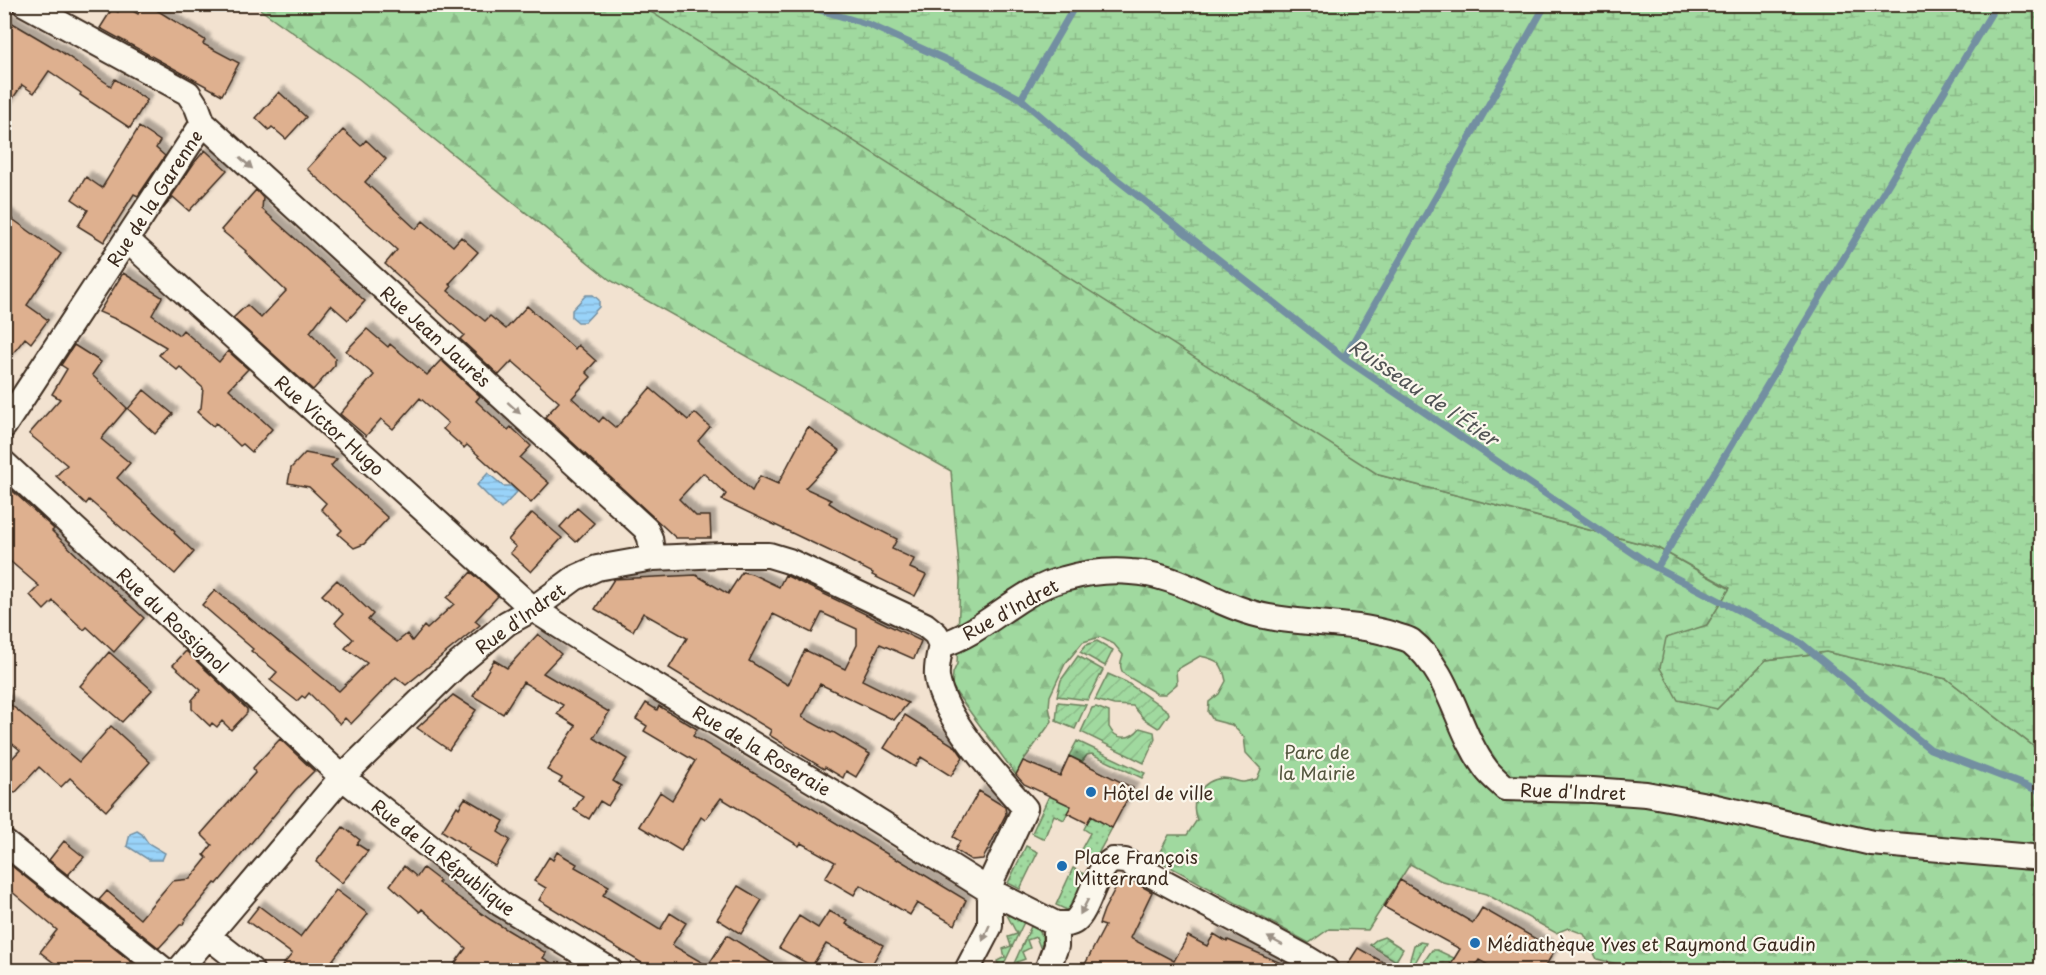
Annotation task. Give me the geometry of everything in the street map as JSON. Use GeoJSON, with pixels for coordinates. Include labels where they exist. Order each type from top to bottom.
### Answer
{"type":"FeatureCollection","features":[{"type":"Feature","properties":{"kind":"street","name":"Rue de la Garenne"},"geometry":{"type":"LineString","coordinates":[[4,426],[203,123],[197,106],[188,93],[25,4]]}},
{"type":"Feature","properties":{"kind":"street","name":"Rue Jean Jaurès"},"geometry":{"type":"LineString","coordinates":[[203,123],[646,529],[653,558]]}},
{"type":"Feature","properties":{"kind":"street","name":"Rue Victor Hugo"},"geometry":{"type":"LineString","coordinates":[[127,240],[533,609]]}},
{"type":"Feature","properties":{"kind":"street","name":"Rue du Rossignol"},"geometry":{"type":"LineString","coordinates":[[4,463],[342,777]]}},
{"type":"Feature","properties":{"kind":"street","name":"Rue d'Indret"},"geometry":{"type":"LineString","coordinates":[[179,970],[342,777],[456,666],[507,622],[533,609],[574,578],[597,568],[653,558],[749,554],[769,555],[789,561],[925,625],[936,634],[941,645],[968,634],[1036,590],[1062,579],[1093,573],[1132,572],[1165,578],[1266,617],[1317,624],[1370,627],[1409,640],[1437,669],[1456,714],[1486,770],[1505,788],[1646,794],[1707,805],[1872,843],[2042,858]]}},
{"type":"Feature","properties":{"kind":"street","name":"Rue de la Roseraie"},"geometry":{"type":"LineString","coordinates":[[533,609],[990,891]]}},
{"type":"Feature","properties":{"kind":"street"},"geometry":{"type":"LineString","coordinates":[[941,645],[937,664],[938,678],[941,691],[951,712],[980,757],[1024,808],[993,877],[990,891],[990,926],[967,970]]}},
{"type":"Feature","properties":{"kind":"street","name":"Rue de la République"},"geometry":{"type":"LineString","coordinates":[[342,777],[501,904],[610,970]]}},
{"type":"Feature","properties":{"kind":"street"},"geometry":{"type":"LineString","coordinates":[[4,842],[164,970]]}},
{"type":"Feature","properties":{"kind":"street"},"geometry":{"type":"LineString","coordinates":[[990,891],[1056,924],[1068,924],[1077,919],[1108,862],[1125,861],[1326,970]]}},
{"type":"Feature","properties":{"kind":"street"},"geometry":{"type":"LineString","coordinates":[[1047,970],[1056,946],[1056,924]]}},
{"type":"Feature","properties":{"kind":"street"},"geometry":{"type":"LineString","coordinates":[[208,936],[252,970]]}},
{"type":"Feature","properties":{"kind":"green space","name":"Parc de la Mairie"},"geometry":{"type":"Polygon","coordinates":[[[254,5],[739,5],[1379,475],[1658,548],[1730,589],[1707,625],[1717,709],[1766,660],[1826,652],[1947,679],[2041,752],[2041,970],[1641,970],[1597,959],[1584,934],[1568,928],[1556,933],[1486,894],[1443,882],[1410,864],[1368,930],[1329,929],[1309,943],[1156,859],[1169,835],[1187,835],[1197,820],[1196,799],[1203,787],[1223,778],[1242,782],[1257,779],[1261,769],[1246,753],[1244,737],[1232,725],[1213,720],[1208,712],[1209,702],[1219,694],[1226,681],[1219,663],[1200,656],[1176,670],[1177,684],[1165,694],[1157,694],[1125,675],[1121,666],[1123,655],[1114,644],[1100,637],[1083,642],[1065,664],[1050,696],[1049,707],[1052,721],[1023,761],[1016,775],[952,685],[953,673],[957,664],[960,580],[951,471],[610,280],[359,79],[254,5]]]}},
{"type":"Feature","properties":{"kind":"green space"},"geometry":{"type":"Polygon","coordinates":[[[640,5],[2041,5],[2041,752],[1947,679],[1826,652],[1766,660],[1717,709],[1678,700],[1660,668],[1666,638],[1707,625],[1730,588],[1658,548],[1379,475],[640,5]]]}},
{"type":"Feature","properties":{"kind":"green space"},"geometry":{"type":"Polygon","coordinates":[[[1097,641],[1113,650],[1105,666],[1080,652],[1086,645],[1097,641]]]}},
{"type":"Feature","properties":{"kind":"green space"},"geometry":{"type":"Polygon","coordinates":[[[1078,656],[1103,670],[1088,700],[1057,696],[1061,680],[1078,656]]]}},
{"type":"Feature","properties":{"kind":"green space"},"geometry":{"type":"Polygon","coordinates":[[[1108,674],[1126,682],[1168,711],[1169,714],[1160,727],[1144,719],[1133,706],[1114,705],[1095,700],[1108,674]]]}},
{"type":"Feature","properties":{"kind":"green space"},"geometry":{"type":"Polygon","coordinates":[[[1058,702],[1086,705],[1075,729],[1056,721],[1058,702]]]}},
{"type":"Feature","properties":{"kind":"green space"},"geometry":{"type":"Polygon","coordinates":[[[1096,707],[1109,712],[1109,727],[1120,737],[1128,737],[1140,728],[1154,732],[1155,739],[1144,763],[1081,732],[1092,708],[1096,707]]]}},
{"type":"Feature","properties":{"kind":"green space"},"geometry":{"type":"Polygon","coordinates":[[[1077,741],[1145,773],[1142,778],[1092,754],[1087,755],[1082,762],[1069,756],[1077,741]]]}},
{"type":"Feature","properties":{"kind":"green space"},"geometry":{"type":"Polygon","coordinates":[[[1049,796],[1071,806],[1064,820],[1054,815],[1044,839],[1032,833],[1049,796]]]}},
{"type":"Feature","properties":{"kind":"green space"},"geometry":{"type":"Polygon","coordinates":[[[1091,816],[1112,828],[1093,863],[1078,855],[1090,833],[1084,829],[1091,816]]]}},
{"type":"Feature","properties":{"kind":"green space"},"geometry":{"type":"Polygon","coordinates":[[[1026,846],[1038,852],[1020,889],[1008,883],[1026,846]]]}},
{"type":"Feature","properties":{"kind":"green space"},"geometry":{"type":"Polygon","coordinates":[[[1073,868],[1086,875],[1069,911],[1056,905],[1073,868]]]}},
{"type":"Feature","properties":{"kind":"green space"},"geometry":{"type":"Polygon","coordinates":[[[1010,912],[1026,918],[1001,970],[996,970],[1000,969],[997,961],[1005,957],[1003,949],[1011,946],[1008,937],[1017,934],[1006,913],[1010,912]]]}},
{"type":"Feature","properties":{"kind":"green space"},"geometry":{"type":"Polygon","coordinates":[[[1033,922],[1042,935],[1042,952],[1036,937],[1027,940],[1030,948],[1022,952],[1025,959],[1017,962],[1020,970],[1011,970],[1033,922]]]}},
{"type":"Feature","properties":{"kind":"green space"},"geometry":{"type":"Polygon","coordinates":[[[1384,937],[1403,949],[1396,961],[1370,945],[1384,937]]]}},
{"type":"Feature","properties":{"kind":"green space"},"geometry":{"type":"Polygon","coordinates":[[[1420,942],[1426,943],[1411,970],[1407,970],[1414,945],[1420,942]]]}},
{"type":"Feature","properties":{"kind":"green space"},"geometry":{"type":"Polygon","coordinates":[[[1432,950],[1454,958],[1447,970],[1424,970],[1423,963],[1432,950]]]}},
{"type":"Feature","properties":{"kind":"water"},"geometry":{"type":"Polygon","coordinates":[[[586,295],[593,295],[599,300],[599,307],[585,322],[578,322],[572,317],[572,310],[586,295]]]}},
{"type":"Feature","properties":{"kind":"water"},"geometry":{"type":"Polygon","coordinates":[[[488,473],[503,486],[511,486],[517,492],[501,509],[477,485],[488,473]]]}},
{"type":"Feature","properties":{"kind":"water"},"geometry":{"type":"Polygon","coordinates":[[[137,831],[148,843],[165,853],[162,860],[149,860],[127,846],[130,834],[137,831]]]}},
{"type":"Feature","properties":{"kind":"building"},"geometry":{"type":"Polygon","coordinates":[[[143,4],[147,4],[205,40],[203,44],[239,63],[222,95],[100,28],[112,9],[118,12],[121,7],[127,10],[128,8],[138,14],[143,4]]]}},
{"type":"Feature","properties":{"kind":"building"},"geometry":{"type":"Polygon","coordinates":[[[4,18],[60,51],[111,86],[115,79],[147,100],[130,128],[49,71],[34,93],[22,85],[4,111],[4,18]]]}},
{"type":"Feature","properties":{"kind":"building"},"geometry":{"type":"Polygon","coordinates":[[[279,92],[306,117],[286,139],[272,127],[269,130],[256,118],[279,92]]]}},
{"type":"Feature","properties":{"kind":"building"},"geometry":{"type":"Polygon","coordinates":[[[139,127],[160,141],[156,148],[165,156],[138,196],[134,194],[104,242],[78,226],[88,210],[72,199],[86,177],[102,188],[139,127]]]}},
{"type":"Feature","properties":{"kind":"building"},"geometry":{"type":"Polygon","coordinates":[[[343,130],[361,146],[366,140],[386,159],[365,182],[416,229],[423,221],[453,246],[461,237],[478,252],[449,284],[452,286],[448,291],[485,321],[490,316],[506,329],[527,306],[575,349],[578,345],[596,361],[586,372],[591,377],[572,398],[599,422],[603,417],[616,428],[650,388],[688,420],[695,413],[710,427],[698,441],[752,491],[760,476],[778,484],[808,427],[840,451],[805,488],[831,500],[829,503],[840,510],[897,539],[892,549],[914,559],[910,568],[926,575],[915,596],[836,554],[722,500],[726,494],[703,473],[679,499],[696,516],[710,516],[711,538],[676,538],[545,417],[559,402],[512,361],[499,375],[460,339],[464,335],[385,264],[397,250],[307,169],[343,130]]]}},
{"type":"Feature","properties":{"kind":"building"},"geometry":{"type":"Polygon","coordinates":[[[205,150],[227,170],[189,211],[173,197],[163,209],[194,163],[205,150]]]}},
{"type":"Feature","properties":{"kind":"building"},"geometry":{"type":"Polygon","coordinates":[[[256,190],[263,198],[262,209],[365,301],[348,320],[331,305],[310,332],[335,358],[335,365],[313,390],[233,318],[247,305],[261,318],[286,291],[221,230],[256,190]]]}},
{"type":"Feature","properties":{"kind":"building"},"geometry":{"type":"Polygon","coordinates":[[[4,213],[61,254],[27,305],[48,320],[31,343],[25,338],[4,365],[4,213]]]}},
{"type":"Feature","properties":{"kind":"building"},"geometry":{"type":"Polygon","coordinates":[[[123,273],[162,297],[152,315],[179,335],[183,330],[219,362],[228,351],[248,369],[229,389],[272,429],[252,452],[243,444],[240,446],[216,423],[213,426],[197,412],[201,408],[203,388],[180,367],[177,370],[159,355],[166,347],[127,324],[99,312],[123,273]]]}},
{"type":"Feature","properties":{"kind":"building"},"geometry":{"type":"Polygon","coordinates":[[[367,329],[388,347],[390,344],[427,375],[441,360],[480,396],[476,401],[508,430],[511,427],[531,446],[520,458],[549,483],[531,503],[467,445],[464,448],[443,429],[448,423],[420,398],[393,429],[381,419],[366,436],[340,414],[374,375],[346,351],[367,329]]]}},
{"type":"Feature","properties":{"kind":"building"},"geometry":{"type":"Polygon","coordinates":[[[74,345],[101,362],[92,375],[127,408],[101,439],[130,463],[117,478],[175,531],[174,533],[194,552],[175,574],[89,500],[86,504],[56,476],[67,465],[29,434],[60,399],[52,394],[67,369],[61,365],[74,345]]]}},
{"type":"Feature","properties":{"kind":"building"},"geometry":{"type":"Polygon","coordinates":[[[144,390],[173,414],[155,434],[128,409],[144,390]]]}},
{"type":"Feature","properties":{"kind":"building"},"geometry":{"type":"Polygon","coordinates":[[[305,453],[337,459],[331,466],[388,518],[364,544],[354,548],[338,534],[342,530],[321,509],[326,503],[309,487],[288,483],[291,468],[305,453]]]}},
{"type":"Feature","properties":{"kind":"building"},"geometry":{"type":"Polygon","coordinates":[[[4,483],[144,618],[114,652],[87,627],[84,630],[53,601],[44,610],[30,595],[39,586],[4,556],[4,483]]]}},
{"type":"Feature","properties":{"kind":"building"},"geometry":{"type":"Polygon","coordinates":[[[577,508],[594,523],[576,542],[560,527],[577,508]]]}},
{"type":"Feature","properties":{"kind":"building"},"geometry":{"type":"Polygon","coordinates":[[[532,513],[562,538],[531,572],[510,553],[516,547],[508,540],[532,513]]]}},
{"type":"Feature","properties":{"kind":"building"},"geometry":{"type":"Polygon","coordinates":[[[471,572],[498,596],[475,621],[480,625],[406,685],[396,677],[351,724],[345,718],[340,724],[309,693],[305,698],[302,696],[297,701],[270,680],[277,672],[202,605],[215,590],[339,691],[367,663],[345,648],[353,639],[335,623],[343,614],[322,595],[337,580],[373,614],[368,620],[397,642],[407,634],[412,641],[424,626],[427,629],[454,604],[447,598],[471,572]]]}},
{"type":"Feature","properties":{"kind":"building"},"geometry":{"type":"Polygon","coordinates":[[[742,572],[752,574],[779,587],[785,575],[921,641],[914,659],[880,644],[862,680],[908,703],[894,720],[820,684],[802,717],[870,754],[856,777],[846,771],[843,778],[825,767],[824,769],[769,735],[771,730],[669,668],[687,638],[643,613],[633,631],[595,609],[614,579],[696,575],[728,594],[742,572]],[[822,613],[812,633],[773,614],[749,661],[788,685],[805,650],[845,669],[857,645],[857,629],[822,613]]]}},
{"type":"Feature","properties":{"kind":"building"},"geometry":{"type":"Polygon","coordinates":[[[538,634],[561,654],[543,673],[609,712],[594,738],[627,759],[613,781],[621,786],[608,806],[600,801],[589,819],[574,810],[583,796],[559,782],[562,778],[547,770],[576,726],[557,714],[563,705],[523,682],[503,714],[473,696],[494,660],[507,668],[538,634]]]}},
{"type":"Feature","properties":{"kind":"building"},"geometry":{"type":"Polygon","coordinates":[[[186,651],[247,709],[247,713],[231,730],[222,721],[217,727],[212,723],[210,726],[192,709],[192,700],[201,690],[173,665],[186,651]]]}},
{"type":"Feature","properties":{"kind":"building"},"geometry":{"type":"Polygon","coordinates":[[[109,652],[152,690],[122,722],[80,686],[109,652]]]}},
{"type":"Feature","properties":{"kind":"building"},"geometry":{"type":"Polygon","coordinates":[[[453,695],[476,710],[449,750],[417,728],[453,695]]]}},
{"type":"Feature","properties":{"kind":"building"},"geometry":{"type":"Polygon","coordinates":[[[4,699],[79,762],[111,726],[150,762],[106,811],[70,778],[61,787],[39,767],[15,793],[4,784],[4,767],[20,750],[4,737],[4,699]]]}},
{"type":"Feature","properties":{"kind":"building"},"geometry":{"type":"Polygon","coordinates":[[[646,703],[657,710],[659,706],[697,729],[693,736],[966,900],[955,925],[917,903],[910,915],[860,885],[854,895],[825,878],[835,862],[801,843],[799,846],[721,798],[705,820],[701,817],[681,851],[639,826],[660,792],[672,800],[695,761],[644,731],[647,726],[636,719],[646,703]]]}},
{"type":"Feature","properties":{"kind":"building"},"geometry":{"type":"Polygon","coordinates":[[[905,715],[956,747],[963,757],[951,776],[921,757],[915,767],[884,748],[905,715]]]}},
{"type":"Feature","properties":{"kind":"building"},"geometry":{"type":"Polygon","coordinates":[[[280,739],[314,771],[295,790],[217,884],[215,883],[185,919],[183,925],[180,925],[159,948],[99,900],[107,891],[140,919],[172,881],[190,879],[207,858],[204,855],[212,845],[201,834],[255,773],[253,768],[280,739]]]}},
{"type":"Feature","properties":{"kind":"building","name":"Hôtel de ville"},"geometry":{"type":"Polygon","coordinates":[[[1069,756],[1133,788],[1112,828],[1091,816],[1087,823],[1067,813],[1071,806],[1024,784],[1016,775],[1023,761],[1060,776],[1069,756]]]}},
{"type":"Feature","properties":{"kind":"building"},"geometry":{"type":"Polygon","coordinates":[[[979,791],[1005,807],[1006,814],[983,859],[971,860],[955,850],[960,841],[953,837],[979,791]]]}},
{"type":"Feature","properties":{"kind":"building"},"geometry":{"type":"Polygon","coordinates":[[[465,798],[504,821],[498,832],[510,840],[495,866],[442,831],[457,806],[459,808],[465,798]]]}},
{"type":"Feature","properties":{"kind":"building"},"geometry":{"type":"Polygon","coordinates":[[[343,827],[360,840],[357,844],[368,851],[342,883],[316,862],[343,827]]]}},
{"type":"Feature","properties":{"kind":"building"},"geometry":{"type":"Polygon","coordinates":[[[64,841],[84,857],[68,875],[49,860],[64,841]]]}},
{"type":"Feature","properties":{"kind":"building"},"geometry":{"type":"Polygon","coordinates":[[[557,852],[577,864],[575,867],[609,886],[603,895],[660,930],[670,913],[686,923],[672,945],[708,966],[727,935],[783,970],[653,970],[539,900],[546,888],[534,881],[549,857],[553,860],[557,852]]]}},
{"type":"Feature","properties":{"kind":"building"},"geometry":{"type":"Polygon","coordinates":[[[8,863],[140,969],[63,970],[40,952],[57,930],[4,885],[4,868],[8,863]]]}},
{"type":"Feature","properties":{"kind":"building"},"geometry":{"type":"Polygon","coordinates":[[[404,866],[417,877],[423,868],[440,881],[438,883],[491,920],[546,953],[543,958],[563,970],[450,970],[466,948],[422,909],[420,912],[390,885],[404,866]]]}},
{"type":"Feature","properties":{"kind":"building"},"geometry":{"type":"Polygon","coordinates":[[[1127,878],[1152,892],[1130,938],[1174,961],[1188,936],[1207,946],[1214,934],[1227,942],[1228,940],[1297,970],[1082,970],[1105,926],[1099,924],[1104,910],[1119,881],[1127,878]]]}},
{"type":"Feature","properties":{"kind":"building"},"geometry":{"type":"Polygon","coordinates":[[[1400,880],[1473,923],[1482,908],[1555,950],[1543,970],[1497,970],[1479,960],[1472,970],[1447,970],[1460,949],[1384,907],[1400,880]]]}},
{"type":"Feature","properties":{"kind":"building"},"geometry":{"type":"Polygon","coordinates":[[[738,886],[762,900],[741,934],[717,919],[738,886]]]}},
{"type":"Feature","properties":{"kind":"building"},"geometry":{"type":"Polygon","coordinates":[[[336,890],[368,914],[325,970],[279,970],[292,954],[247,921],[259,906],[300,937],[336,890]]]}},
{"type":"Feature","properties":{"kind":"building"},"geometry":{"type":"Polygon","coordinates":[[[829,911],[848,921],[846,924],[883,945],[871,966],[826,944],[812,966],[779,948],[799,916],[818,928],[829,911]]]}},
{"type":"Feature","properties":{"kind":"building"},"geometry":{"type":"Polygon","coordinates":[[[1358,948],[1397,970],[1344,970],[1358,948]]]}},
{"type":"Feature","properties":{"kind":"waterway","name":"Ruisseau de l'Étier"},"geometry":{"type":"LineString","coordinates":[[800,4],[870,25],[960,66],[1021,99],[1082,152],[1344,358],[1651,565],[1801,643],[1930,749],[2042,792]]}},
{"type":"Feature","properties":{"kind":"waterway"},"geometry":{"type":"LineString","coordinates":[[1021,99],[1076,4]]}},
{"type":"Feature","properties":{"kind":"waterway"},"geometry":{"type":"LineString","coordinates":[[1344,358],[1546,4]]}},
{"type":"Feature","properties":{"kind":"waterway"},"geometry":{"type":"LineString","coordinates":[[1657,568],[1997,4]]}},
{"type":"Feature","properties":{"kind":"place","name":"Hôtel de ville"},"geometry":{"type":"Point","coordinates":[1091,792]}},
{"type":"Feature","properties":{"kind":"place","name":"Place François Mitterrand"},"geometry":{"type":"Point","coordinates":[1062,866]}},
{"type":"Feature","properties":{"kind":"place","name":"Médiathèque Yves et Raymond Gaudin"},"geometry":{"type":"Point","coordinates":[1475,943]}}]}
